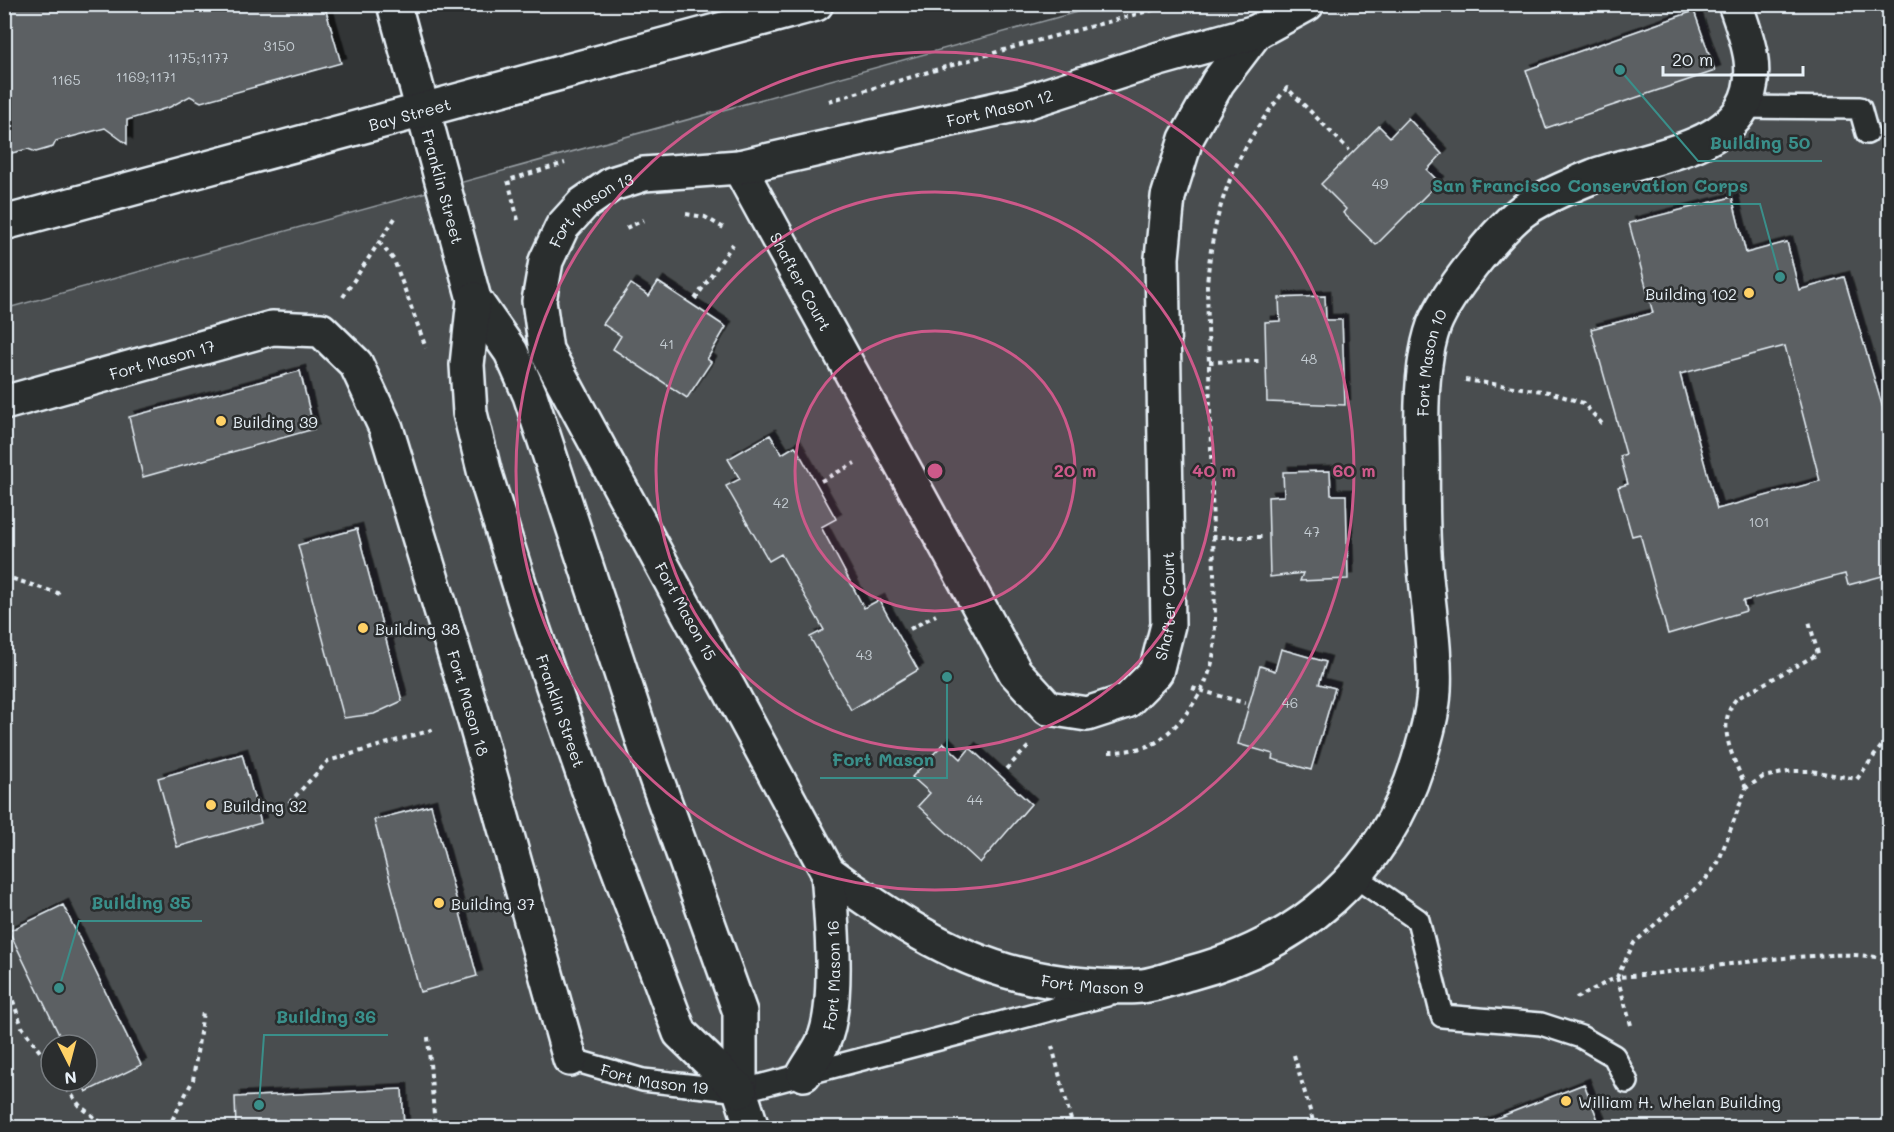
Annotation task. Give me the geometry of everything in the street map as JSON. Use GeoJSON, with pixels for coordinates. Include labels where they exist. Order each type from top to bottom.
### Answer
{"type":"FeatureCollection","features":[{"type":"Feature","properties":{"kind":"street","name":"Franklin Street"},"geometry":{"type":"LineString","coordinates":[[394,4],[474,299],[511,352],[534,406],[550,449],[592,590],[740,1012],[740,1091],[752,1128]]}},
{"type":"Feature","properties":{"kind":"street","name":"Bay Street"},"geometry":{"type":"LineString","coordinates":[[4,223],[816,4]]}},
{"type":"Feature","properties":{"kind":"street"},"geometry":{"type":"LineString","coordinates":[[1256,32],[1307,4]]}},
{"type":"Feature","properties":{"kind":"street","name":"Fort Mason 10"},"geometry":{"type":"LineString","coordinates":[[1356,877],[1377,850],[1400,812],[1425,740],[1434,691],[1424,557],[1421,395],[1434,326],[1470,267],[1522,211],[1592,177],[1706,140],[1728,127],[1743,108],[1751,82],[1751,51],[1735,4]]}},
{"type":"Feature","properties":{"kind":"street","name":"Shafter Court"},"geometry":{"type":"LineString","coordinates":[[739,167],[1015,672],[1048,708],[1087,714],[1127,702],[1156,672],[1168,625],[1162,258],[1168,197],[1186,139],[1218,82],[1256,32]]}},
{"type":"Feature","properties":{"kind":"street","name":"Fort Mason 12"},"geometry":{"type":"LineString","coordinates":[[739,167],[1023,103],[1160,59],[1256,32]]}},
{"type":"Feature","properties":{"kind":"street","name":"Fort Mason 13"},"geometry":{"type":"LineString","coordinates":[[546,350],[539,301],[546,261],[562,227],[583,204],[612,184],[644,174],[739,167]]}},
{"type":"Feature","properties":{"kind":"street","name":"Franklin Street"},"geometry":{"type":"LineString","coordinates":[[474,299],[467,366],[471,413],[485,474],[533,628],[588,788],[680,1033],[740,1091]]}},
{"type":"Feature","properties":{"kind":"street","name":"Fort Mason 17"},"geometry":{"type":"LineString","coordinates":[[4,403],[272,328],[321,330]]}},
{"type":"Feature","properties":{"kind":"street","name":"Fort Mason 18"},"geometry":{"type":"LineString","coordinates":[[321,330],[356,364],[386,428],[474,718],[570,1059]]}},
{"type":"Feature","properties":{"kind":"street","name":"Fort Mason 15"},"geometry":{"type":"LineString","coordinates":[[546,350],[828,872]]}},
{"type":"Feature","properties":{"kind":"street","name":"Fort Mason 9"},"geometry":{"type":"LineString","coordinates":[[828,872],[866,900],[906,924],[958,952],[1015,974],[1066,983],[1142,986],[1219,966],[1265,944],[1299,925],[1356,877]]}},
{"type":"Feature","properties":{"kind":"street","name":"Fort Mason 16"},"geometry":{"type":"LineString","coordinates":[[804,1074],[824,1041],[829,1020],[832,928],[828,872]]}},
{"type":"Feature","properties":{"kind":"lane"},"geometry":{"type":"LineString","coordinates":[[1743,108],[1860,108],[1867,134]]}},
{"type":"Feature","properties":{"kind":"lane"},"geometry":{"type":"LineString","coordinates":[[1356,877],[1418,920],[1442,1016],[1541,1024],[1581,1036],[1614,1056],[1627,1082]]}},
{"type":"Feature","properties":{"kind":"lane"},"geometry":{"type":"LineString","coordinates":[[740,1091],[1142,986]]}},
{"type":"Feature","properties":{"kind":"lane","name":"Fort Mason 19"},"geometry":{"type":"LineString","coordinates":[[570,1059],[643,1080],[740,1091]]}},
{"type":"Feature","properties":{"kind":"path"},"geometry":{"type":"LineString","coordinates":[[1099,753],[1122,752],[1157,742],[1182,718],[1201,691],[1213,658],[1214,537],[1207,285],[1210,243],[1226,185],[1250,137],[1287,88],[1349,150]]}},
{"type":"Feature","properties":{"kind":"path"},"geometry":{"type":"LineString","coordinates":[[675,213],[705,217],[725,229]]}},
{"type":"Feature","properties":{"kind":"path"},"geometry":{"type":"LineString","coordinates":[[321,330],[397,215]]}},
{"type":"Feature","properties":{"kind":"path"},"geometry":{"type":"LineString","coordinates":[[622,229],[647,219]]}},
{"type":"Feature","properties":{"kind":"path"},"geometry":{"type":"LineString","coordinates":[[695,299],[737,238]]}},
{"type":"Feature","properties":{"kind":"path"},"geometry":{"type":"LineString","coordinates":[[1209,362],[1260,361]]}},
{"type":"Feature","properties":{"kind":"path"},"geometry":{"type":"LineString","coordinates":[[1425,375],[1549,392],[1583,403],[1604,426]]}},
{"type":"Feature","properties":{"kind":"path"},"geometry":{"type":"LineString","coordinates":[[821,481],[865,457]]}},
{"type":"Feature","properties":{"kind":"path"},"geometry":{"type":"LineString","coordinates":[[1206,538],[1263,537]]}},
{"type":"Feature","properties":{"kind":"path"},"geometry":{"type":"LineString","coordinates":[[4,576],[60,594]]}},
{"type":"Feature","properties":{"kind":"path"},"geometry":{"type":"LineString","coordinates":[[1746,788],[1726,731],[1728,709],[1736,699],[1818,654],[1809,621]]}},
{"type":"Feature","properties":{"kind":"path"},"geometry":{"type":"LineString","coordinates":[[1189,686],[1245,703]]}},
{"type":"Feature","properties":{"kind":"path"},"geometry":{"type":"LineString","coordinates":[[289,803],[328,760],[474,718]]}},
{"type":"Feature","properties":{"kind":"path"},"geometry":{"type":"LineString","coordinates":[[1006,769],[1038,736]]}},
{"type":"Feature","properties":{"kind":"path"},"geometry":{"type":"LineString","coordinates":[[1617,977],[1634,943],[1689,897],[1718,863],[1746,788],[1763,777],[1793,771],[1811,771],[1857,779],[1883,744],[1890,746]]}},
{"type":"Feature","properties":{"kind":"path"},"geometry":{"type":"LineString","coordinates":[[1541,1024],[1578,997],[1617,977],[1665,974],[1748,961],[1839,954],[1890,960]]}},
{"type":"Feature","properties":{"kind":"path"},"geometry":{"type":"LineString","coordinates":[[4,975],[22,1027],[39,1050]]}},
{"type":"Feature","properties":{"kind":"path"},"geometry":{"type":"LineString","coordinates":[[1044,1010],[1073,1128]]}},
{"type":"Feature","properties":{"kind":"path"},"geometry":{"type":"LineString","coordinates":[[168,1128],[193,1080],[203,1012]]}},
{"type":"Feature","properties":{"kind":"path"},"geometry":{"type":"LineString","coordinates":[[429,1037],[435,1128]]}},
{"type":"Feature","properties":{"kind":"path"},"geometry":{"type":"LineString","coordinates":[[1294,1055],[1315,1128]]}},
{"type":"Feature","properties":{"kind":"path"},"geometry":{"type":"LineString","coordinates":[[70,1093],[80,1106],[108,1128]]}},
{"type":"Feature","properties":{"kind":"shaded area"},"geometry":{"type":"Polygon","coordinates":[[[1102,5],[1889,5],[1889,1127],[5,1127],[4,309],[1102,5]]]}},
{"type":"Feature","properties":{"kind":"building"},"geometry":{"type":"Polygon","coordinates":[[[4,4],[324,4],[341,63],[201,102],[190,96],[170,107],[127,120],[127,144],[105,128],[56,141],[53,147],[36,152],[28,149],[4,155],[4,4]]]}},
{"type":"Feature","properties":{"kind":"building"},"geometry":{"type":"Polygon","coordinates":[[[1694,11],[1715,71],[1546,128],[1526,70],[1694,11]]]}},
{"type":"Feature","properties":{"kind":"building"},"geometry":{"type":"Polygon","coordinates":[[[1408,118],[1442,154],[1427,170],[1439,182],[1376,245],[1343,213],[1346,209],[1321,184],[1379,126],[1390,137],[1408,118]]]}},
{"type":"Feature","properties":{"kind":"building"},"geometry":{"type":"Polygon","coordinates":[[[1732,197],[1746,253],[1787,242],[1799,290],[1844,277],[1890,432],[1890,574],[1848,585],[1845,574],[1743,601],[1746,611],[1668,634],[1640,534],[1632,536],[1618,487],[1628,484],[1620,456],[1626,454],[1591,329],[1653,313],[1629,223],[1732,197]],[[1785,346],[1680,374],[1717,509],[1820,481],[1785,346]]]}},
{"type":"Feature","properties":{"kind":"building"},"geometry":{"type":"Polygon","coordinates":[[[658,282],[726,327],[707,359],[711,362],[687,398],[613,349],[621,336],[603,324],[631,284],[649,296],[658,282]]]}},
{"type":"Feature","properties":{"kind":"building"},"geometry":{"type":"Polygon","coordinates":[[[1325,296],[1326,320],[1342,320],[1345,405],[1267,402],[1265,322],[1280,321],[1279,298],[1325,296]]]}},
{"type":"Feature","properties":{"kind":"building","name":"Building 39"},"geometry":{"type":"Polygon","coordinates":[[[300,371],[314,429],[143,477],[129,417],[300,371]]]}},
{"type":"Feature","properties":{"kind":"building"},"geometry":{"type":"Polygon","coordinates":[[[770,435],[782,454],[795,446],[836,519],[821,527],[864,608],[879,600],[918,670],[851,710],[810,637],[824,630],[781,554],[769,561],[726,486],[740,479],[728,459],[770,435]]]}},
{"type":"Feature","properties":{"kind":"building"},"geometry":{"type":"Polygon","coordinates":[[[1330,471],[1331,495],[1346,495],[1348,579],[1300,581],[1303,573],[1270,577],[1268,497],[1284,496],[1283,472],[1330,471]]]}},
{"type":"Feature","properties":{"kind":"building","name":"Building 38"},"geometry":{"type":"Polygon","coordinates":[[[357,529],[402,701],[374,714],[344,718],[298,545],[357,529]]]}},
{"type":"Feature","properties":{"kind":"building"},"geometry":{"type":"Polygon","coordinates":[[[1281,649],[1326,662],[1319,684],[1335,688],[1311,770],[1272,759],[1273,754],[1238,744],[1260,666],[1275,671],[1281,649]]]}},
{"type":"Feature","properties":{"kind":"building"},"geometry":{"type":"Polygon","coordinates":[[[944,743],[961,759],[970,748],[1031,804],[980,863],[918,806],[930,793],[912,777],[944,743]]]}},
{"type":"Feature","properties":{"kind":"building","name":"Building 32"},"geometry":{"type":"Polygon","coordinates":[[[242,754],[261,823],[177,847],[158,778],[242,754]]]}},
{"type":"Feature","properties":{"kind":"building","name":"Building 37"},"geometry":{"type":"Polygon","coordinates":[[[431,805],[477,976],[420,992],[374,820],[431,805]]]}},
{"type":"Feature","properties":{"kind":"building"},"geometry":{"type":"Polygon","coordinates":[[[63,905],[141,1065],[99,1086],[99,1033],[58,1033],[9,931],[63,905]]]}},
{"type":"Feature","properties":{"kind":"building"},"geometry":{"type":"Polygon","coordinates":[[[1584,1084],[1601,1128],[1479,1128],[1479,1125],[1584,1084]]]}},
{"type":"Feature","properties":{"kind":"building"},"geometry":{"type":"Polygon","coordinates":[[[402,1089],[404,1128],[236,1128],[235,1097],[402,1089]]]}},
{"type":"Feature","properties":{"kind":"place","name":"Building 50"},"geometry":{"type":"Point","coordinates":[1620,70]}},
{"type":"Feature","properties":{"kind":"place","name":"San Francisco Conservation Corps"},"geometry":{"type":"Point","coordinates":[1780,277]}},
{"type":"Feature","properties":{"kind":"place","name":"Building 102"},"geometry":{"type":"Point","coordinates":[1749,293]}},
{"type":"Feature","properties":{"kind":"place","name":"Building 39"},"geometry":{"type":"Point","coordinates":[221,421]}},
{"type":"Feature","properties":{"kind":"place","name":"Building 38"},"geometry":{"type":"Point","coordinates":[363,628]}},
{"type":"Feature","properties":{"kind":"place","name":"Fort Mason"},"geometry":{"type":"Point","coordinates":[947,677]}},
{"type":"Feature","properties":{"kind":"place","name":"Building 32"},"geometry":{"type":"Point","coordinates":[211,805]}},
{"type":"Feature","properties":{"kind":"place","name":"Building 37"},"geometry":{"type":"Point","coordinates":[439,903]}},
{"type":"Feature","properties":{"kind":"place","name":"Building 35"},"geometry":{"type":"Point","coordinates":[59,988]}},
{"type":"Feature","properties":{"kind":"place","name":"William H. Whelan Building"},"geometry":{"type":"Point","coordinates":[1566,1101]}},
{"type":"Feature","properties":{"kind":"place","name":"Building 36"},"geometry":{"type":"Point","coordinates":[259,1105]}}]}
